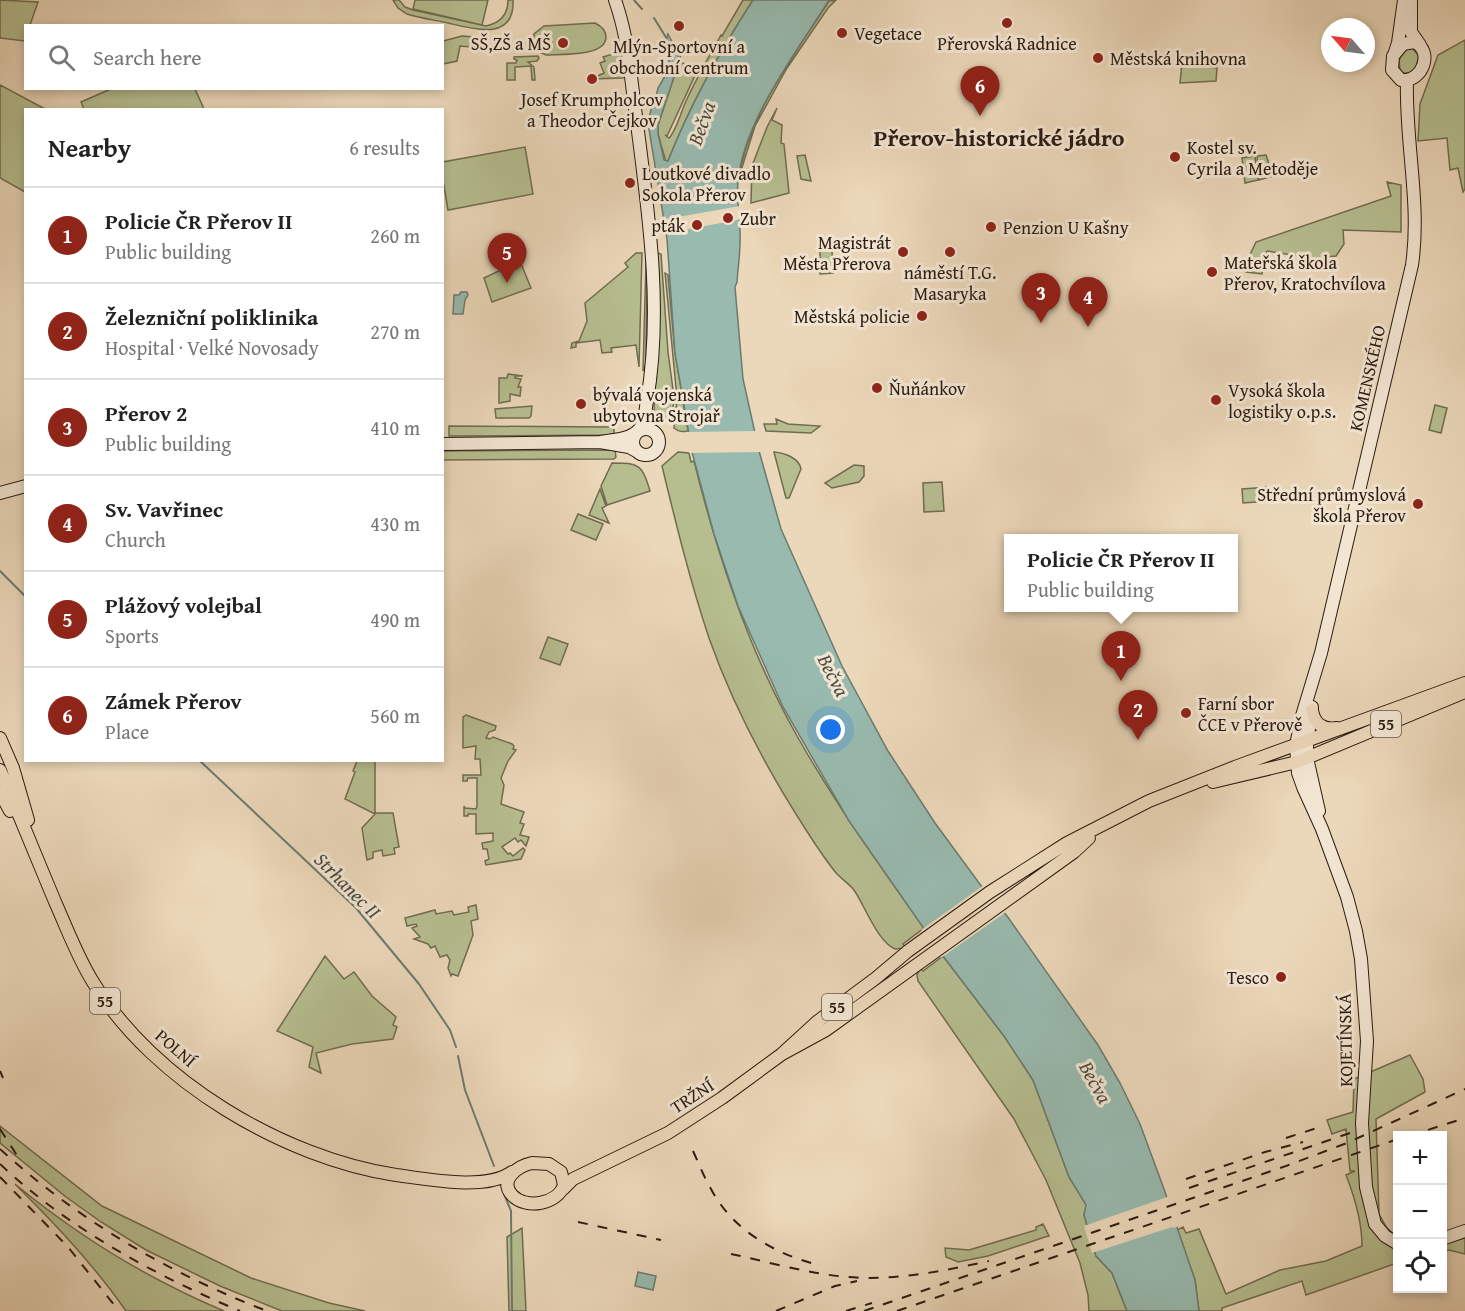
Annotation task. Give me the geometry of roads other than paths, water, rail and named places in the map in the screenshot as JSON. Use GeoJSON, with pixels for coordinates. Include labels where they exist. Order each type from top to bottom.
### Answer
{"type":"FeatureCollection","features":[{"type":"Feature","properties":{"kind":"main road"},"geometry":{"type":"LineString","coordinates":[[600,442],[629,447],[646,455],[655,451],[659,442],[651,423],[654,290],[647,194],[627,39],[615,0]]}},
{"type":"Feature","properties":{"kind":"main road"},"geometry":{"type":"LineString","coordinates":[[1404,0],[1398,43],[1392,59],[1392,70],[1399,78],[1407,80],[1414,79],[1421,71],[1424,54],[1411,32],[1411,0]]}},
{"type":"Feature","properties":{"kind":"main road"},"geometry":{"type":"LineString","coordinates":[[1395,52],[1406,42],[1420,45]]}},
{"type":"Feature","properties":{"kind":"main road","name":"KOMENSKÉHO"},"geometry":{"type":"LineString","coordinates":[[1301,744],[1301,719],[1314,679],[1412,266],[1413,187],[1407,80]]}},
{"type":"Feature","properties":{"kind":"main road"},"geometry":{"type":"LineString","coordinates":[[638,452],[633,443],[643,424],[651,378]]}},
{"type":"Feature","properties":{"kind":"main road"},"geometry":{"type":"LineString","coordinates":[[444,444],[600,442],[630,437],[646,429],[655,433]]}},
{"type":"Feature","properties":{"kind":"main road"},"geometry":{"type":"LineString","coordinates":[[0,485],[24,484]]}},
{"type":"Feature","properties":{"kind":"main road"},"geometry":{"type":"LineString","coordinates":[[0,492],[24,485]]}},
{"type":"Feature","properties":{"kind":"main road","name":"KOMENSKÉHO"},"geometry":{"type":"LineString","coordinates":[[1301,744],[1312,710],[1314,679]]}},
{"type":"Feature","properties":{"kind":"main road","name":"55"},"geometry":{"type":"LineString","coordinates":[[1099,829],[1149,801],[1465,683]]}},
{"type":"Feature","properties":{"kind":"main road","name":"55"},"geometry":{"type":"LineString","coordinates":[[1189,787],[1302,760],[1465,692]]}},
{"type":"Feature","properties":{"kind":"main road"},"geometry":{"type":"LineString","coordinates":[[1312,710],[1313,718],[1321,726],[1331,729],[1347,726]]}},
{"type":"Feature","properties":{"kind":"main road"},"geometry":{"type":"LineString","coordinates":[[0,738],[18,785],[42,870]]}},
{"type":"Feature","properties":{"kind":"main road","name":"KOJETÍNSKÁ"},"geometry":{"type":"LineString","coordinates":[[1301,744],[1302,760],[1322,829],[1347,897],[1361,959],[1367,1041],[1362,1123],[1363,1148],[1371,1212],[1380,1231],[1393,1240]]}},
{"type":"Feature","properties":{"kind":"main road","name":"POLNÍ"},"geometry":{"type":"LineString","coordinates":[[0,770],[80,958],[106,1002],[143,1044],[202,1094],[267,1132],[339,1161],[385,1173],[472,1182],[490,1181],[512,1172]]}},
{"type":"Feature","properties":{"kind":"main road"},"geometry":{"type":"LineString","coordinates":[[0,792],[42,870]]}},
{"type":"Feature","properties":{"kind":"main road","name":"TRŽNÍ"},"geometry":{"type":"LineString","coordinates":[[562,1190],[573,1179],[668,1133],[722,1098],[782,1054],[818,1021],[908,951],[990,892],[1067,843],[1099,829]]}},
{"type":"Feature","properties":{"kind":"main road","name":"TRŽNÍ"},"geometry":{"type":"LineString","coordinates":[[782,1054],[826,1030],[1074,852],[1099,829]]}},
{"type":"Feature","properties":{"kind":"main road","name":"TRŽNÍ"},"geometry":{"type":"LineString","coordinates":[[554,1166],[571,1169],[615,1158]]}},
{"type":"Feature","properties":{"kind":"main road","name":"55"},"geometry":{"type":"LineString","coordinates":[[512,1172],[532,1163],[554,1166]]}},
{"type":"Feature","properties":{"kind":"main road"},"geometry":{"type":"LineString","coordinates":[[554,1166],[563,1176],[562,1190]]}},
{"type":"Feature","properties":{"kind":"main road"},"geometry":{"type":"LineString","coordinates":[[511,1194],[508,1181],[512,1172]]}},
{"type":"Feature","properties":{"kind":"main road","name":"POLNÍ"},"geometry":{"type":"LineString","coordinates":[[472,1182],[500,1188],[511,1194]]}},
{"type":"Feature","properties":{"kind":"main road","name":"55"},"geometry":{"type":"LineString","coordinates":[[511,1194],[520,1201],[536,1203],[553,1199],[562,1190]]}},
{"type":"Feature","properties":{"kind":"main road"},"geometry":{"type":"LineString","coordinates":[[1447,1238],[1465,1231]]}},
{"type":"Feature","properties":{"kind":"water","name":"Bečva"},"geometry":{"type":"Polygon","coordinates":[[[753,0],[829,0],[787,64],[761,111],[742,159],[738,182],[740,245],[735,287],[743,379],[759,451],[781,529],[842,666],[888,751],[935,823],[982,887],[1007,916],[1098,1045],[1120,1083],[1140,1124],[1164,1189],[1195,1280],[1199,1311],[1127,1311],[1112,1273],[1096,1256],[1084,1215],[1086,1205],[1069,1177],[1033,1080],[1004,1036],[943,956],[849,821],[783,707],[738,606],[714,534],[692,452],[675,353],[667,239],[648,123],[658,88],[668,71],[670,46],[666,39],[668,34],[678,53],[679,62],[658,125],[664,160],[668,161],[706,79],[753,0]]]}},
{"type":"Feature","properties":{"kind":"water"},"geometry":{"type":"Polygon","coordinates":[[[461,292],[467,292],[468,295],[463,314],[453,314],[454,295],[459,295],[461,292]]]}},
{"type":"Feature","properties":{"kind":"water"},"geometry":{"type":"Polygon","coordinates":[[[638,1272],[656,1276],[653,1290],[635,1286],[638,1272]]]}},
{"type":"Feature","properties":{"kind":"waterway"},"geometry":{"type":"LineString","coordinates":[[634,0],[642,9]]}},
{"type":"Feature","properties":{"kind":"waterway"},"geometry":{"type":"LineString","coordinates":[[654,18],[667,39]]}},
{"type":"Feature","properties":{"kind":"waterway","name":"Strhanec II"},"geometry":{"type":"LineString","coordinates":[[0,571],[24,595]]}},
{"type":"Feature","properties":{"kind":"waterway","name":"Strhanec II"},"geometry":{"type":"LineString","coordinates":[[201,762],[356,908],[419,984],[450,1030],[456,1047]]}},
{"type":"Feature","properties":{"kind":"waterway","name":"Strhanec II"},"geometry":{"type":"LineString","coordinates":[[458,1056],[465,1090],[494,1166]]}},
{"type":"Feature","properties":{"kind":"waterway","name":"Strhanec II"},"geometry":{"type":"LineString","coordinates":[[504,1194],[511,1211],[512,1311]]}},
{"type":"Feature","properties":{"kind":"railway"},"geometry":{"type":"LineString","coordinates":[[0,1071],[3,1078]]}},
{"type":"Feature","properties":{"kind":"railway"},"geometry":{"type":"LineString","coordinates":[[864,1311],[1286,1166],[1347,1143],[1465,1089]]}},
{"type":"Feature","properties":{"kind":"railway"},"geometry":{"type":"LineString","coordinates":[[1425,1131],[1465,1118]]}},
{"type":"Feature","properties":{"kind":"railway"},"geometry":{"type":"LineString","coordinates":[[1286,1138],[1320,1127]]}},
{"type":"Feature","properties":{"kind":"railway"},"geometry":{"type":"LineString","coordinates":[[0,1129],[18,1157]]}},
{"type":"Feature","properties":{"kind":"railway"},"geometry":{"type":"LineString","coordinates":[[1189,1188],[1350,1133]]}},
{"type":"Feature","properties":{"kind":"railway"},"geometry":{"type":"LineString","coordinates":[[897,1311],[1393,1141]]}},
{"type":"Feature","properties":{"kind":"railway"},"geometry":{"type":"LineString","coordinates":[[1186,1179],[1265,1152],[1303,1142]]}},
{"type":"Feature","properties":{"kind":"railway"},"geometry":{"type":"LineString","coordinates":[[0,1149],[61,1199],[126,1242],[194,1280],[267,1311]]}},
{"type":"Feature","properties":{"kind":"railway"},"geometry":{"type":"LineString","coordinates":[[693,1151],[706,1180],[730,1216],[769,1246],[815,1264]]}},
{"type":"Feature","properties":{"kind":"railway"},"geometry":{"type":"LineString","coordinates":[[0,1164],[54,1209],[113,1248],[176,1282],[240,1311]]}},
{"type":"Feature","properties":{"kind":"railway"},"geometry":{"type":"LineString","coordinates":[[0,1177],[68,1247],[119,1311]]}},
{"type":"Feature","properties":{"kind":"railway"},"geometry":{"type":"LineString","coordinates":[[578,1222],[661,1240]]}},
{"type":"Feature","properties":{"kind":"railway"},"geometry":{"type":"LineString","coordinates":[[731,1254],[819,1273],[865,1278],[919,1274],[989,1261]]}},
{"type":"Feature","properties":{"kind":"railway"},"geometry":{"type":"LineString","coordinates":[[776,1311],[835,1286],[857,1281]]}},
{"type":"Feature","properties":{"kind":"railway"},"geometry":{"type":"LineString","coordinates":[[846,1311],[872,1303]]}},
{"type":"Feature","properties":{"kind":"place","name":"Přerovská Radnice"},"geometry":{"type":"Point","coordinates":[1007,23]}},
{"type":"Feature","properties":{"kind":"place","name":"Mlýn-Sportovní a obchodní centrum"},"geometry":{"type":"Point","coordinates":[679,26]}},
{"type":"Feature","properties":{"kind":"place","name":"Vegetace"},"geometry":{"type":"Point","coordinates":[842,33]}},
{"type":"Feature","properties":{"kind":"place","name":"SŠ,ZŠ a MŠ"},"geometry":{"type":"Point","coordinates":[563,43]}},
{"type":"Feature","properties":{"kind":"place","name":"Městská knihovna"},"geometry":{"type":"Point","coordinates":[1098,58]}},
{"type":"Feature","properties":{"kind":"place","name":"Josef Krumpholcov a Theodor Čejkov"},"geometry":{"type":"Point","coordinates":[592,79]}},
{"type":"Feature","properties":{"kind":"place","name":"Zámek Přerov"},"geometry":{"type":"Point","coordinates":[980,116]}},
{"type":"Feature","properties":{"kind":"place","name":"Kostel sv. Cyrila a Metoděje"},"geometry":{"type":"Point","coordinates":[1175,157]}},
{"type":"Feature","properties":{"kind":"place","name":"Loutkové divadlo Sokola Přerov"},"geometry":{"type":"Point","coordinates":[630,183]}},
{"type":"Feature","properties":{"kind":"place","name":"Zubr"},"geometry":{"type":"Point","coordinates":[728,218]}},
{"type":"Feature","properties":{"kind":"place","name":"pták"},"geometry":{"type":"Point","coordinates":[697,225]}},
{"type":"Feature","properties":{"kind":"place","name":"Penzion U Kašny"},"geometry":{"type":"Point","coordinates":[991,227]}},
{"type":"Feature","properties":{"kind":"place","name":"Magistrát Města Přerova"},"geometry":{"type":"Point","coordinates":[903,252]}},
{"type":"Feature","properties":{"kind":"place","name":"náměstí T.G. Masaryka"},"geometry":{"type":"Point","coordinates":[950,252]}},
{"type":"Feature","properties":{"kind":"place","name":"Mateřská škola Přerov, Kratochvílova"},"geometry":{"type":"Point","coordinates":[1212,272]}},
{"type":"Feature","properties":{"kind":"place","name":"Plážový volejbal"},"geometry":{"type":"Point","coordinates":[507,283]}},
{"type":"Feature","properties":{"kind":"place","name":"Městská policie"},"geometry":{"type":"Point","coordinates":[922,316]}},
{"type":"Feature","properties":{"kind":"place","name":"Přerov 2"},"geometry":{"type":"Point","coordinates":[1041,323]}},
{"type":"Feature","properties":{"kind":"place","name":"Sv. Vavřinec"},"geometry":{"type":"Point","coordinates":[1088,327]}},
{"type":"Feature","properties":{"kind":"place","name":"Ňuňánkov"},"geometry":{"type":"Point","coordinates":[877,388]}},
{"type":"Feature","properties":{"kind":"place","name":"Vysoká škola logistiky o.p.s."},"geometry":{"type":"Point","coordinates":[1216,400]}},
{"type":"Feature","properties":{"kind":"place","name":"bývalá vojenská ubytovna Strojař"},"geometry":{"type":"Point","coordinates":[581,404]}},
{"type":"Feature","properties":{"kind":"place","name":"Střední průmyslová škola Přerov"},"geometry":{"type":"Point","coordinates":[1418,504]}},
{"type":"Feature","properties":{"kind":"place","name":"Policie ČR Přerov II"},"geometry":{"type":"Point","coordinates":[1121,681]}},
{"type":"Feature","properties":{"kind":"place","name":"Farní sbor ČCE v Přerově"},"geometry":{"type":"Point","coordinates":[1186,713]}},
{"type":"Feature","properties":{"kind":"place","name":"Železniční poliklinika"},"geometry":{"type":"Point","coordinates":[1138,740]}},
{"type":"Feature","properties":{"kind":"place","name":"Tesco"},"geometry":{"type":"Point","coordinates":[1281,977]}},
{"type":"Feature","properties":{"kind":"district","name":"Přerov-historické jádro"},"geometry":{"type":"Point","coordinates":[999,137]}}]}
